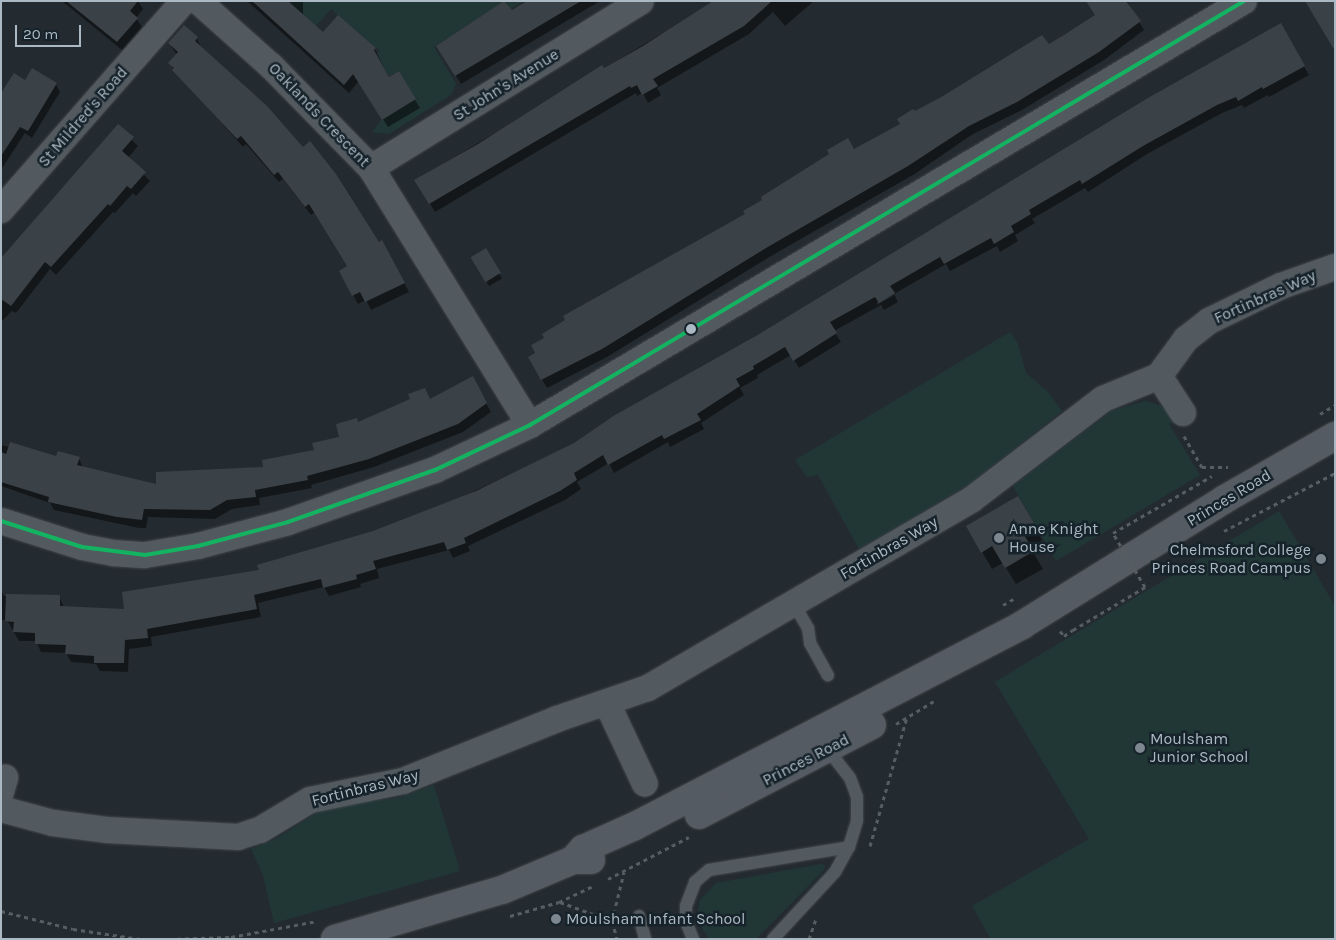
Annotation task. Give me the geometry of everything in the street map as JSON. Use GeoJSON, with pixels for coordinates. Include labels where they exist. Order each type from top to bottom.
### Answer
{"type":"FeatureCollection","features":[{"type":"Feature","properties":{"kind":"main road","name":"Princes Road"},"geometry":{"type":"LineString","coordinates":[[573,860],[583,849],[644,822],[1022,625],[1225,499],[1335,436]]}},
{"type":"Feature","properties":{"kind":"main road","name":"Princes Road"},"geometry":{"type":"LineString","coordinates":[[335,939],[502,890],[573,860],[600,860],[617,854],[828,750],[944,685],[1022,625]]}},
{"type":"Feature","properties":{"kind":"street","name":"St Mildred's Road"},"geometry":{"type":"LineString","coordinates":[[1,210],[184,1]]}},
{"type":"Feature","properties":{"kind":"street","name":"Oaklands Crescent"},"geometry":{"type":"LineString","coordinates":[[198,1],[271,66],[371,168],[530,425]]}},
{"type":"Feature","properties":{"kind":"street","name":"St John's Avenue"},"geometry":{"type":"LineString","coordinates":[[371,168],[642,1]]}},
{"type":"Feature","properties":{"kind":"street"},"geometry":{"type":"LineString","coordinates":[[1,521],[113,553],[145,555],[172,552],[288,522],[399,485],[530,425],[1244,1]]}},
{"type":"Feature","properties":{"kind":"street","name":"Fortinbras Way"},"geometry":{"type":"LineString","coordinates":[[1,809],[53,823],[107,830],[238,837],[260,830],[310,800],[403,781],[556,719],[607,703],[683,670],[971,500],[1103,399],[1159,376],[1186,339],[1210,321],[1281,286],[1335,267]]}},
{"type":"Feature","properties":{"kind":"street"},"geometry":{"type":"LineString","coordinates":[[1159,376],[1183,413]]}},
{"type":"Feature","properties":{"kind":"street"},"geometry":{"type":"LineString","coordinates":[[607,703],[644,784]]}},
{"type":"Feature","properties":{"kind":"lane"},"geometry":{"type":"LineString","coordinates":[[794,604],[808,628],[810,644],[828,675]]}},
{"type":"Feature","properties":{"kind":"lane"},"geometry":{"type":"LineString","coordinates":[[773,939],[835,872],[849,847],[857,820],[857,797],[850,778],[828,750]]}},
{"type":"Feature","properties":{"kind":"lane"},"geometry":{"type":"LineString","coordinates":[[693,939],[686,922],[686,906],[695,882],[709,870],[849,847]]}},
{"type":"Feature","properties":{"kind":"lane"},"geometry":{"type":"LineString","coordinates":[[638,916],[646,939]]}},
{"type":"Feature","properties":{"kind":"path"},"geometry":{"type":"LineString","coordinates":[[1311,419],[1335,404]]}},
{"type":"Feature","properties":{"kind":"path"},"geometry":{"type":"LineString","coordinates":[[1183,413],[1186,416],[1176,422],[1202,467],[1229,470],[1238,467]]}},
{"type":"Feature","properties":{"kind":"path"},"geometry":{"type":"LineString","coordinates":[[1058,628],[1064,636],[1144,587],[1113,533],[1212,476]]}},
{"type":"Feature","properties":{"kind":"path"},"geometry":{"type":"LineString","coordinates":[[1110,542],[1221,477]]}},
{"type":"Feature","properties":{"kind":"path"},"geometry":{"type":"LineString","coordinates":[[1000,607],[1017,597]]}},
{"type":"Feature","properties":{"kind":"path"},"geometry":{"type":"LineString","coordinates":[[617,939],[612,921],[624,872]]}},
{"type":"Feature","properties":{"kind":"path"},"geometry":{"type":"LineString","coordinates":[[559,902],[612,921]]}},
{"type":"Feature","properties":{"kind":"path"},"geometry":{"type":"LineString","coordinates":[[1,911],[73,929],[140,939]]}},
{"type":"Feature","properties":{"kind":"green space"},"geometry":{"type":"Polygon","coordinates":[[[288,1],[524,1],[492,20],[487,12],[434,47],[456,84],[452,94],[389,134],[372,132],[382,119],[416,99],[399,71],[389,76],[376,55],[380,51],[331,9],[316,26],[288,1]]]}},
{"type":"Feature","properties":{"kind":"green space"},"geometry":{"type":"Polygon","coordinates":[[[1010,332],[1018,344],[1026,373],[1048,392],[1062,411],[968,485],[859,549],[818,475],[807,477],[795,460],[1010,332]]]}},
{"type":"Feature","properties":{"kind":"green space"},"geometry":{"type":"Polygon","coordinates":[[[1145,401],[1160,405],[1168,413],[1173,421],[1169,424],[1200,475],[1056,561],[1013,486],[1113,410],[1145,401]]]}},
{"type":"Feature","properties":{"kind":"green space","name":"Moulsham Junior School"},"geometry":{"type":"Polygon","coordinates":[[[1279,511],[1335,606],[1335,939],[991,939],[972,906],[1089,839],[995,682],[1279,511]]]}},
{"type":"Feature","properties":{"kind":"green space"},"geometry":{"type":"Polygon","coordinates":[[[434,785],[460,871],[274,923],[263,875],[251,849],[276,839],[318,812],[338,805],[398,798],[434,785]]]}},
{"type":"Feature","properties":{"kind":"green space"},"geometry":{"type":"Polygon","coordinates":[[[821,864],[825,865],[824,870],[756,939],[710,939],[703,930],[698,912],[700,900],[716,883],[821,864]]]}},
{"type":"Feature","properties":{"kind":"building"},"geometry":{"type":"Polygon","coordinates":[[[66,1],[138,1],[130,11],[138,18],[117,42],[66,1]]]}},
{"type":"Feature","properties":{"kind":"building"},"geometry":{"type":"Polygon","coordinates":[[[252,1],[288,1],[323,32],[338,15],[376,48],[374,50],[389,77],[399,71],[416,99],[382,120],[353,74],[344,85],[252,1]]]}},
{"type":"Feature","properties":{"kind":"building"},"geometry":{"type":"Polygon","coordinates":[[[504,1],[512,10],[527,1],[581,1],[455,76],[436,46],[504,1]]]}},
{"type":"Feature","properties":{"kind":"building"},"geometry":{"type":"Polygon","coordinates":[[[713,1],[772,1],[744,26],[653,79],[658,86],[642,95],[637,85],[631,88],[630,86],[429,204],[414,180],[478,144],[602,65],[604,68],[643,46],[713,1]]]}},
{"type":"Feature","properties":{"kind":"building"},"geometry":{"type":"Polygon","coordinates":[[[1086,1],[1126,1],[1141,21],[1099,52],[1017,102],[969,126],[908,166],[766,248],[602,349],[541,380],[528,357],[535,353],[531,345],[544,338],[542,334],[565,320],[563,316],[745,214],[743,211],[762,200],[761,197],[829,154],[827,150],[848,138],[854,149],[900,124],[897,119],[913,109],[915,111],[943,96],[1042,35],[1049,44],[1064,35],[1095,15],[1086,1]]]}},
{"type":"Feature","properties":{"kind":"building"},"geometry":{"type":"Polygon","coordinates":[[[1305,1],[1335,1],[1335,51],[1305,1]]]}},
{"type":"Feature","properties":{"kind":"building"},"geometry":{"type":"Polygon","coordinates":[[[1281,23],[1305,66],[1238,101],[1236,97],[1217,105],[1143,146],[1082,184],[1080,180],[1029,210],[1031,214],[1011,226],[1014,232],[994,244],[991,238],[944,264],[940,257],[890,286],[895,293],[879,303],[875,297],[830,322],[837,333],[793,361],[785,347],[753,366],[754,369],[736,379],[740,386],[697,414],[701,420],[664,439],[662,435],[608,465],[603,455],[574,473],[577,480],[560,491],[464,538],[466,543],[447,550],[444,542],[373,561],[376,569],[356,575],[357,579],[323,588],[321,579],[254,595],[257,609],[147,629],[148,638],[125,640],[124,663],[94,663],[94,656],[65,654],[66,645],[35,644],[35,633],[13,632],[14,622],[5,621],[6,594],[60,595],[60,606],[124,609],[122,592],[259,570],[257,565],[373,531],[476,491],[574,443],[615,415],[754,337],[1148,98],[1281,23]]]}},
{"type":"Feature","properties":{"kind":"building"},"geometry":{"type":"Polygon","coordinates":[[[184,25],[198,37],[195,41],[267,106],[303,147],[310,141],[336,174],[379,242],[382,240],[405,283],[365,302],[360,292],[352,296],[339,271],[347,266],[309,204],[305,207],[278,172],[274,175],[241,136],[237,139],[172,70],[174,68],[168,63],[178,52],[168,43],[184,25]]]}},
{"type":"Feature","properties":{"kind":"building"},"geometry":{"type":"Polygon","coordinates":[[[32,68],[57,83],[28,131],[20,127],[1,156],[1,93],[14,73],[25,80],[32,68]]]}},
{"type":"Feature","properties":{"kind":"building"},"geometry":{"type":"Polygon","coordinates":[[[118,124],[134,137],[122,151],[146,172],[131,189],[127,186],[110,206],[108,204],[51,267],[45,262],[11,306],[1,299],[1,258],[118,124]]]}},
{"type":"Feature","properties":{"kind":"building"},"geometry":{"type":"Polygon","coordinates":[[[486,248],[501,273],[486,282],[471,257],[486,248]]]}},
{"type":"Feature","properties":{"kind":"building"},"geometry":{"type":"Polygon","coordinates":[[[473,376],[487,403],[458,424],[369,459],[307,476],[308,480],[255,490],[256,497],[227,500],[210,510],[144,509],[142,520],[117,517],[48,502],[49,497],[1,482],[1,452],[6,454],[10,442],[56,456],[58,451],[80,457],[77,465],[156,484],[156,472],[263,467],[262,460],[314,450],[312,443],[339,437],[336,424],[357,418],[358,422],[410,399],[408,394],[425,388],[430,399],[473,376]]]}},
{"type":"Feature","properties":{"kind":"building","name":"Anne Knight House"},"geometry":{"type":"Polygon","coordinates":[[[1018,496],[1034,523],[1021,530],[1034,551],[1005,568],[992,546],[981,553],[966,526],[1018,496]]]}},
{"type":"Feature","properties":{"kind":"transit line"},"geometry":{"type":"LineString","coordinates":[[1,521],[82,547],[145,555],[198,546],[288,522],[435,470],[530,425],[1244,1]]}},
{"type":"Feature","properties":{"kind":"place","name":"Anne Knight House"},"geometry":{"type":"Point","coordinates":[999,538]}},
{"type":"Feature","properties":{"kind":"place","name":"Chelmsford College Princes Road Campus"},"geometry":{"type":"Point","coordinates":[1321,559]}},
{"type":"Feature","properties":{"kind":"place","name":"Moulsham Junior School"},"geometry":{"type":"Point","coordinates":[1140,748]}},
{"type":"Feature","properties":{"kind":"place","name":"Moulsham Infant School"},"geometry":{"type":"Point","coordinates":[556,919]}}]}
